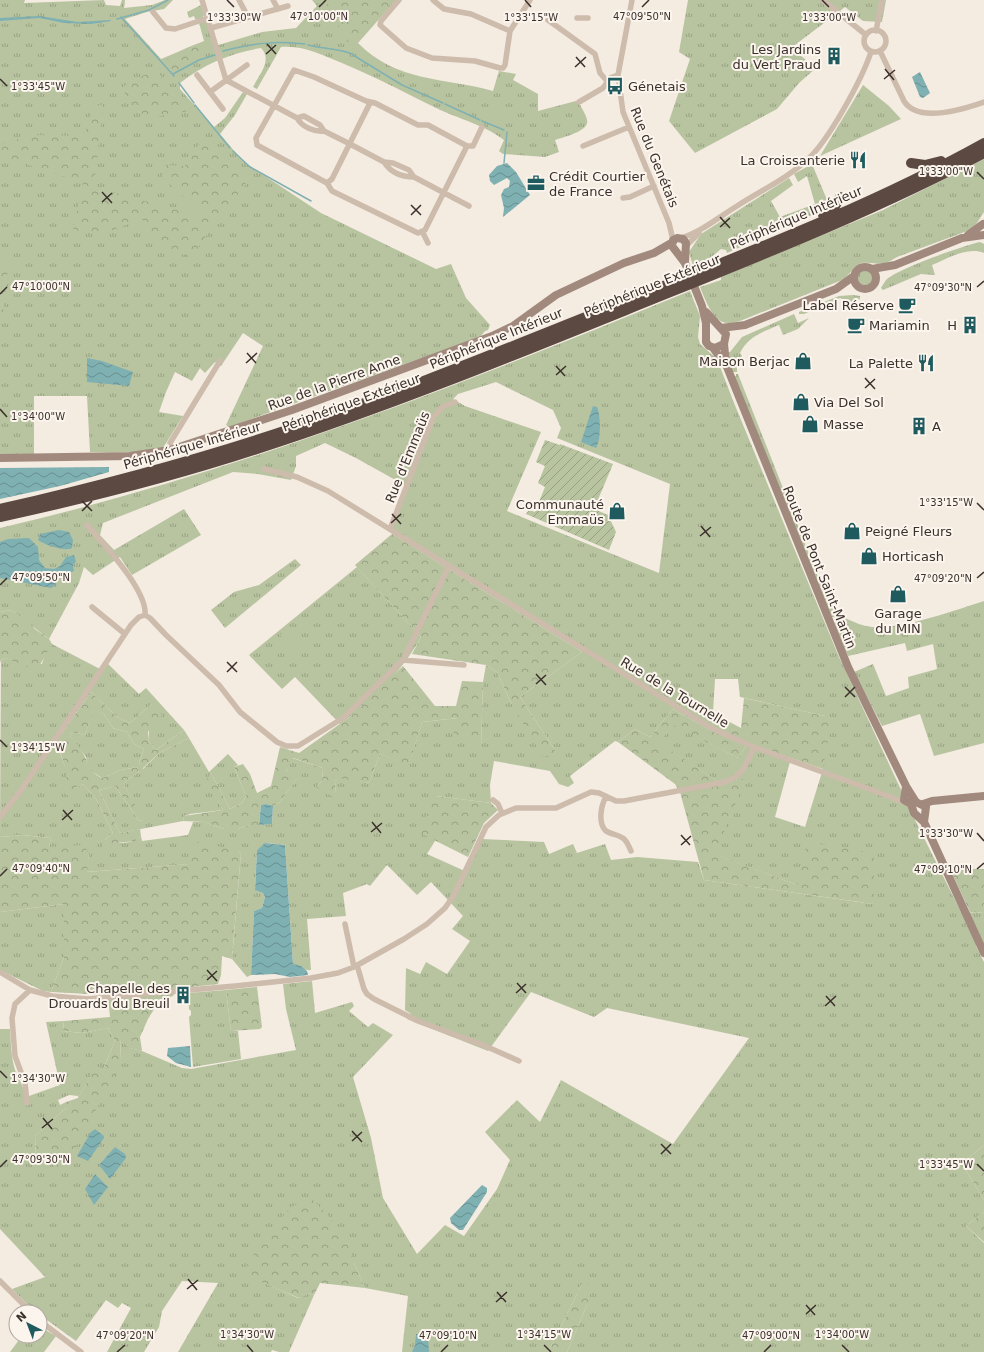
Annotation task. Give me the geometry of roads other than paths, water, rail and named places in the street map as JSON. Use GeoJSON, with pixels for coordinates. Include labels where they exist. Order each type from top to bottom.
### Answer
{"type":"FeatureCollection","features":[{"type":"Feature","properties":{"kind":"highway"},"geometry":{"type":"LineString","coordinates":[[911,164],[925,165],[939,162],[968,147],[981,148]]}},
{"type":"Feature","properties":{"kind":"highway","name":"Périphérique Intérieur"},"geometry":{"type":"LineString","coordinates":[[0,508],[85,489],[170,467],[321,419],[489,356],[800,230],[981,148]]}},
{"type":"Feature","properties":{"kind":"highway","name":"Périphérique Extérieur"},"geometry":{"type":"LineString","coordinates":[[0,517],[107,492],[208,464],[373,409],[522,352],[797,241],[904,194],[981,148]]}},
{"type":"Feature","properties":{"kind":"highway"},"geometry":{"type":"LineString","coordinates":[[800,230],[834,208],[840,196]]}},
{"type":"Feature","properties":{"kind":"main road"},"geometry":{"type":"LineString","coordinates":[[984,223],[984,230]]}},
{"type":"Feature","properties":{"kind":"main road"},"geometry":{"type":"LineString","coordinates":[[706,333],[711,328],[745,325],[836,289],[857,286],[863,289],[869,288],[875,283],[877,277],[895,265],[962,238],[972,233],[984,223]]}},
{"type":"Feature","properties":{"kind":"main road"},"geometry":{"type":"LineString","coordinates":[[962,238],[984,235]]}},
{"type":"Feature","properties":{"kind":"main road"},"geometry":{"type":"LineString","coordinates":[[677,239],[672,248],[682,250]]}},
{"type":"Feature","properties":{"kind":"main road"},"geometry":{"type":"LineString","coordinates":[[677,239],[706,316],[706,342],[713,348],[719,348],[745,325]]}},
{"type":"Feature","properties":{"kind":"main road","name":"Rue de la Pierre Anne"},"geometry":{"type":"LineString","coordinates":[[654,253],[677,239]]}},
{"type":"Feature","properties":{"kind":"main road","name":"Rue de la Pierre Anne"},"geometry":{"type":"LineString","coordinates":[[0,458],[130,456],[170,450],[292,410],[492,336],[513,326],[556,295],[624,263],[654,253],[682,250]]}},
{"type":"Feature","properties":{"kind":"main road"},"geometry":{"type":"LineString","coordinates":[[872,269],[895,265]]}},
{"type":"Feature","properties":{"kind":"main road"},"geometry":{"type":"LineString","coordinates":[[836,289],[854,276],[860,267],[867,266],[872,269],[877,277]]}},
{"type":"Feature","properties":{"kind":"main road"},"geometry":{"type":"LineString","coordinates":[[854,276],[857,286]]}},
{"type":"Feature","properties":{"kind":"main road"},"geometry":{"type":"LineString","coordinates":[[702,306],[714,323],[726,334],[725,342],[727,367]]}},
{"type":"Feature","properties":{"kind":"main road","name":"Route de Pont Saint-Martin"},"geometry":{"type":"LineString","coordinates":[[713,348],[727,367],[848,666],[907,795]]}},
{"type":"Feature","properties":{"kind":"main road"},"geometry":{"type":"LineString","coordinates":[[907,795],[916,802],[923,813],[984,953]]}},
{"type":"Feature","properties":{"kind":"main road"},"geometry":{"type":"LineString","coordinates":[[907,795],[914,813],[923,813],[938,801],[984,796]]}},
{"type":"Feature","properties":{"kind":"street"},"geometry":{"type":"LineString","coordinates":[[202,0],[226,80],[297,118],[300,123],[317,132],[324,131],[384,162],[389,170],[404,177],[414,177],[469,206]]}},
{"type":"Feature","properties":{"kind":"street"},"geometry":{"type":"LineString","coordinates":[[239,0],[248,18]]}},
{"type":"Feature","properties":{"kind":"street"},"geometry":{"type":"LineString","coordinates":[[273,0],[278,9]]}},
{"type":"Feature","properties":{"kind":"street"},"geometry":{"type":"LineString","coordinates":[[399,0],[381,21],[380,25],[406,48],[432,58],[475,61],[500,68],[504,67],[510,32],[530,0]]}},
{"type":"Feature","properties":{"kind":"street"},"geometry":{"type":"LineString","coordinates":[[433,0],[444,9],[472,14],[510,32]]}},
{"type":"Feature","properties":{"kind":"street","name":"Rue du Genétais"},"geometry":{"type":"LineString","coordinates":[[632,0],[618,75],[623,112],[677,239]]}},
{"type":"Feature","properties":{"kind":"street"},"geometry":{"type":"LineString","coordinates":[[823,0],[866,35]]}},
{"type":"Feature","properties":{"kind":"street"},"geometry":{"type":"LineString","coordinates":[[876,31],[882,0]]}},
{"type":"Feature","properties":{"kind":"street"},"geometry":{"type":"LineString","coordinates":[[211,28],[288,6]]}},
{"type":"Feature","properties":{"kind":"street"},"geometry":{"type":"LineString","coordinates":[[153,12],[166,28],[175,29],[208,18]]}},
{"type":"Feature","properties":{"kind":"street"},"geometry":{"type":"LineString","coordinates":[[577,18],[588,18]]}},
{"type":"Feature","properties":{"kind":"street"},"geometry":{"type":"LineString","coordinates":[[548,20],[597,56],[600,73],[607,81]]}},
{"type":"Feature","properties":{"kind":"street"},"geometry":{"type":"LineString","coordinates":[[866,35],[876,31],[883,34],[885,40],[885,45],[880,51],[871,52]]}},
{"type":"Feature","properties":{"kind":"street"},"geometry":{"type":"LineString","coordinates":[[866,35],[864,45],[871,52]]}},
{"type":"Feature","properties":{"kind":"street"},"geometry":{"type":"LineString","coordinates":[[880,51],[904,102],[908,108],[914,112],[942,113],[960,110],[984,102]]}},
{"type":"Feature","properties":{"kind":"street"},"geometry":{"type":"LineString","coordinates":[[677,239],[703,228],[801,165],[812,155],[824,141],[860,78],[871,52]]}},
{"type":"Feature","properties":{"kind":"street"},"geometry":{"type":"LineString","coordinates":[[210,92],[247,65]]}},
{"type":"Feature","properties":{"kind":"street"},"geometry":{"type":"LineString","coordinates":[[467,146],[426,230],[418,233],[332,191],[327,183],[257,145],[256,138],[294,70],[314,77],[370,103],[375,103],[418,125],[428,125],[467,146],[473,146],[482,127]]}},
{"type":"Feature","properties":{"kind":"street"},"geometry":{"type":"LineString","coordinates":[[196,75],[223,109]]}},
{"type":"Feature","properties":{"kind":"street"},"geometry":{"type":"LineString","coordinates":[[579,102],[603,88],[607,81],[618,75]]}},
{"type":"Feature","properties":{"kind":"street"},"geometry":{"type":"LineString","coordinates":[[327,183],[332,179],[370,103]]}},
{"type":"Feature","properties":{"kind":"street"},"geometry":{"type":"LineString","coordinates":[[583,146],[629,127]]}},
{"type":"Feature","properties":{"kind":"street"},"geometry":{"type":"LineString","coordinates":[[623,198],[630,197],[654,186]]}},
{"type":"Feature","properties":{"kind":"street"},"geometry":{"type":"LineString","coordinates":[[682,250],[703,228]]}},
{"type":"Feature","properties":{"kind":"street"},"geometry":{"type":"LineString","coordinates":[[422,231],[428,244]]}},
{"type":"Feature","properties":{"kind":"street"},"geometry":{"type":"LineString","coordinates":[[170,450],[170,443],[220,361]]}},
{"type":"Feature","properties":{"kind":"street","name":"Rue d'Emmaüs"},"geometry":{"type":"LineString","coordinates":[[390,529],[433,418],[442,407],[455,402]]}},
{"type":"Feature","properties":{"kind":"street","name":"Rue de la Tournelle"},"geometry":{"type":"LineString","coordinates":[[264,469],[312,483],[328,491],[713,729],[754,747],[891,796],[907,795]]}},
{"type":"Feature","properties":{"kind":"street"},"geometry":{"type":"LineString","coordinates":[[87,525],[117,559],[131,580],[145,606],[144,615]]}},
{"type":"Feature","properties":{"kind":"street"},"geometry":{"type":"LineString","coordinates":[[144,615],[150,618],[219,685],[240,712],[277,742],[291,747],[307,742],[343,718],[403,660],[449,566]]}},
{"type":"Feature","properties":{"kind":"street"},"geometry":{"type":"LineString","coordinates":[[92,607],[125,634]]}},
{"type":"Feature","properties":{"kind":"street"},"geometry":{"type":"LineString","coordinates":[[0,817],[22,790],[125,634],[135,620],[144,615]]}},
{"type":"Feature","properties":{"kind":"street"},"geometry":{"type":"LineString","coordinates":[[403,660],[464,665]]}},
{"type":"Feature","properties":{"kind":"street"},"geometry":{"type":"LineString","coordinates":[[0,972],[30,990],[52,996],[76,999],[113,998],[311,978],[338,973],[355,966],[427,924],[445,908],[454,895],[486,827],[502,813],[516,808],[556,808],[591,792],[616,801],[624,801],[734,779],[747,764],[754,747]]}},
{"type":"Feature","properties":{"kind":"street"},"geometry":{"type":"LineString","coordinates":[[606,797],[601,813],[603,826],[606,831],[625,840],[631,851]]}},
{"type":"Feature","properties":{"kind":"street"},"geometry":{"type":"LineString","coordinates":[[493,800],[498,804],[502,813]]}},
{"type":"Feature","properties":{"kind":"street"},"geometry":{"type":"LineString","coordinates":[[345,924],[348,947],[355,966],[364,989],[374,999],[418,1021],[519,1061]]}},
{"type":"Feature","properties":{"kind":"street"},"geometry":{"type":"LineString","coordinates":[[28,1103],[25,1083],[15,1056],[12,1018],[14,1004],[30,990]]}},
{"type":"Feature","properties":{"kind":"street"},"geometry":{"type":"LineString","coordinates":[[0,1281],[23,1304]]}},
{"type":"Feature","properties":{"kind":"street"},"geometry":{"type":"LineString","coordinates":[[48,1327],[82,1352]]}},
{"type":"Feature","properties":{"kind":"water"},"geometry":{"type":"Polygon","coordinates":[[[39,16],[78,22],[111,21],[91,24],[64,23],[39,18],[0,21],[0,18],[39,16]]]}},
{"type":"Feature","properties":{"kind":"water"},"geometry":{"type":"Polygon","coordinates":[[[920,72],[930,93],[923,98],[920,97],[912,77],[920,72]]]}},
{"type":"Feature","properties":{"kind":"water"},"geometry":{"type":"Polygon","coordinates":[[[507,163],[516,172],[530,195],[503,217],[504,208],[501,195],[504,189],[509,187],[510,181],[507,178],[494,185],[490,181],[489,175],[497,166],[507,163]]]}},
{"type":"Feature","properties":{"kind":"water"},"geometry":{"type":"Polygon","coordinates":[[[87,358],[102,361],[133,372],[129,386],[87,382],[87,358]]]}},
{"type":"Feature","properties":{"kind":"water"},"geometry":{"type":"Polygon","coordinates":[[[593,406],[597,407],[600,422],[600,434],[596,448],[581,442],[593,406]]]}},
{"type":"Feature","properties":{"kind":"water"},"geometry":{"type":"Polygon","coordinates":[[[109,467],[109,472],[60,486],[0,499],[0,468],[109,467]]]}},
{"type":"Feature","properties":{"kind":"water"},"geometry":{"type":"Polygon","coordinates":[[[59,530],[69,532],[73,540],[72,548],[65,549],[55,547],[38,540],[40,534],[59,530]]]}},
{"type":"Feature","properties":{"kind":"water"},"geometry":{"type":"Polygon","coordinates":[[[29,538],[38,547],[39,560],[45,568],[54,569],[60,566],[66,557],[74,555],[76,561],[73,566],[74,571],[60,577],[51,588],[0,578],[0,542],[8,539],[29,538]]]}},
{"type":"Feature","properties":{"kind":"water"},"geometry":{"type":"Polygon","coordinates":[[[267,804],[273,806],[272,824],[259,825],[261,805],[267,804]]]}},
{"type":"Feature","properties":{"kind":"water"},"geometry":{"type":"Polygon","coordinates":[[[265,843],[285,845],[293,964],[301,966],[307,971],[308,975],[290,977],[275,974],[251,975],[254,911],[262,908],[265,897],[263,893],[255,890],[257,850],[265,843]]]}},
{"type":"Feature","properties":{"kind":"water"},"geometry":{"type":"Polygon","coordinates":[[[190,1046],[191,1067],[176,1063],[167,1056],[168,1048],[190,1046]]]}},
{"type":"Feature","properties":{"kind":"water"},"geometry":{"type":"Polygon","coordinates":[[[95,1129],[104,1136],[104,1138],[88,1161],[77,1156],[91,1132],[95,1129]]]}},
{"type":"Feature","properties":{"kind":"water"},"geometry":{"type":"Polygon","coordinates":[[[115,1147],[125,1154],[126,1158],[110,1179],[99,1165],[115,1147]]]}},
{"type":"Feature","properties":{"kind":"water"},"geometry":{"type":"Polygon","coordinates":[[[95,1174],[108,1187],[94,1205],[85,1189],[95,1174]]]}},
{"type":"Feature","properties":{"kind":"water"},"geometry":{"type":"Polygon","coordinates":[[[482,1185],[487,1188],[487,1192],[463,1230],[459,1230],[451,1223],[450,1218],[482,1185]]]}},
{"type":"Feature","properties":{"kind":"water"},"geometry":{"type":"Polygon","coordinates":[[[416,1334],[426,1335],[428,1338],[429,1352],[412,1352],[415,1345],[416,1334]]]}},
{"type":"Feature","properties":{"kind":"waterway"},"geometry":{"type":"LineString","coordinates":[[117,19],[149,10],[168,0]]}},
{"type":"Feature","properties":{"kind":"waterway"},"geometry":{"type":"LineString","coordinates":[[121,17],[174,76]]}},
{"type":"Feature","properties":{"kind":"waterway"},"geometry":{"type":"LineString","coordinates":[[223,51],[264,43],[284,42],[305,44]]}},
{"type":"Feature","properties":{"kind":"waterway"},"geometry":{"type":"LineString","coordinates":[[308,45],[352,54]]}},
{"type":"Feature","properties":{"kind":"waterway"},"geometry":{"type":"LineString","coordinates":[[173,74],[199,60],[215,55]]}},
{"type":"Feature","properties":{"kind":"waterway"},"geometry":{"type":"LineString","coordinates":[[353,55],[402,85],[443,103]]}},
{"type":"Feature","properties":{"kind":"waterway"},"geometry":{"type":"LineString","coordinates":[[179,83],[194,103]]}},
{"type":"Feature","properties":{"kind":"waterway"},"geometry":{"type":"LineString","coordinates":[[445,104],[480,120]]}},
{"type":"Feature","properties":{"kind":"waterway"},"geometry":{"type":"LineString","coordinates":[[195,105],[230,148]]}},
{"type":"Feature","properties":{"kind":"waterway"},"geometry":{"type":"LineString","coordinates":[[482,121],[504,130]]}},
{"type":"Feature","properties":{"kind":"waterway"},"geometry":{"type":"LineString","coordinates":[[504,163],[507,132]]}},
{"type":"Feature","properties":{"kind":"waterway"},"geometry":{"type":"LineString","coordinates":[[233,151],[250,167],[311,201]]}},
{"type":"Feature","properties":{"kind":"place","name":"Les Jardins du Vert Praud"},"geometry":{"type":"Point","coordinates":[834,56]}},
{"type":"Feature","properties":{"kind":"place","name":"Génetais"},"geometry":{"type":"Point","coordinates":[615,86]}},
{"type":"Feature","properties":{"kind":"place","name":"La Croissanterie"},"geometry":{"type":"Point","coordinates":[858,160]}},
{"type":"Feature","properties":{"kind":"place","name":"Crédit Courtier de France"},"geometry":{"type":"Point","coordinates":[536,183]}},
{"type":"Feature","properties":{"kind":"place","name":"Label Réserve"},"geometry":{"type":"Point","coordinates":[907,305]}},
{"type":"Feature","properties":{"kind":"place","name":"Mariamin"},"geometry":{"type":"Point","coordinates":[856,325]}},
{"type":"Feature","properties":{"kind":"place","name":"H"},"geometry":{"type":"Point","coordinates":[970,325]}},
{"type":"Feature","properties":{"kind":"place","name":"Maison Berjac"},"geometry":{"type":"Point","coordinates":[803,361]}},
{"type":"Feature","properties":{"kind":"place","name":"La Palette"},"geometry":{"type":"Point","coordinates":[926,363]}},
{"type":"Feature","properties":{"kind":"place","name":"Via Del Sol"},"geometry":{"type":"Point","coordinates":[801,402]}},
{"type":"Feature","properties":{"kind":"place","name":"Masse"},"geometry":{"type":"Point","coordinates":[810,424]}},
{"type":"Feature","properties":{"kind":"place","name":"A"},"geometry":{"type":"Point","coordinates":[919,426]}},
{"type":"Feature","properties":{"kind":"place","name":"Communauté Emmaüs"},"geometry":{"type":"Point","coordinates":[617,511]}},
{"type":"Feature","properties":{"kind":"place","name":"Peigné Fleurs"},"geometry":{"type":"Point","coordinates":[852,531]}},
{"type":"Feature","properties":{"kind":"place","name":"Horticash"},"geometry":{"type":"Point","coordinates":[869,556]}},
{"type":"Feature","properties":{"kind":"place","name":"Garage du MIN"},"geometry":{"type":"Point","coordinates":[898,594]}},
{"type":"Feature","properties":{"kind":"place","name":"Chapelle des Drouards du Breuil"},"geometry":{"type":"Point","coordinates":[183,995]}}]}
